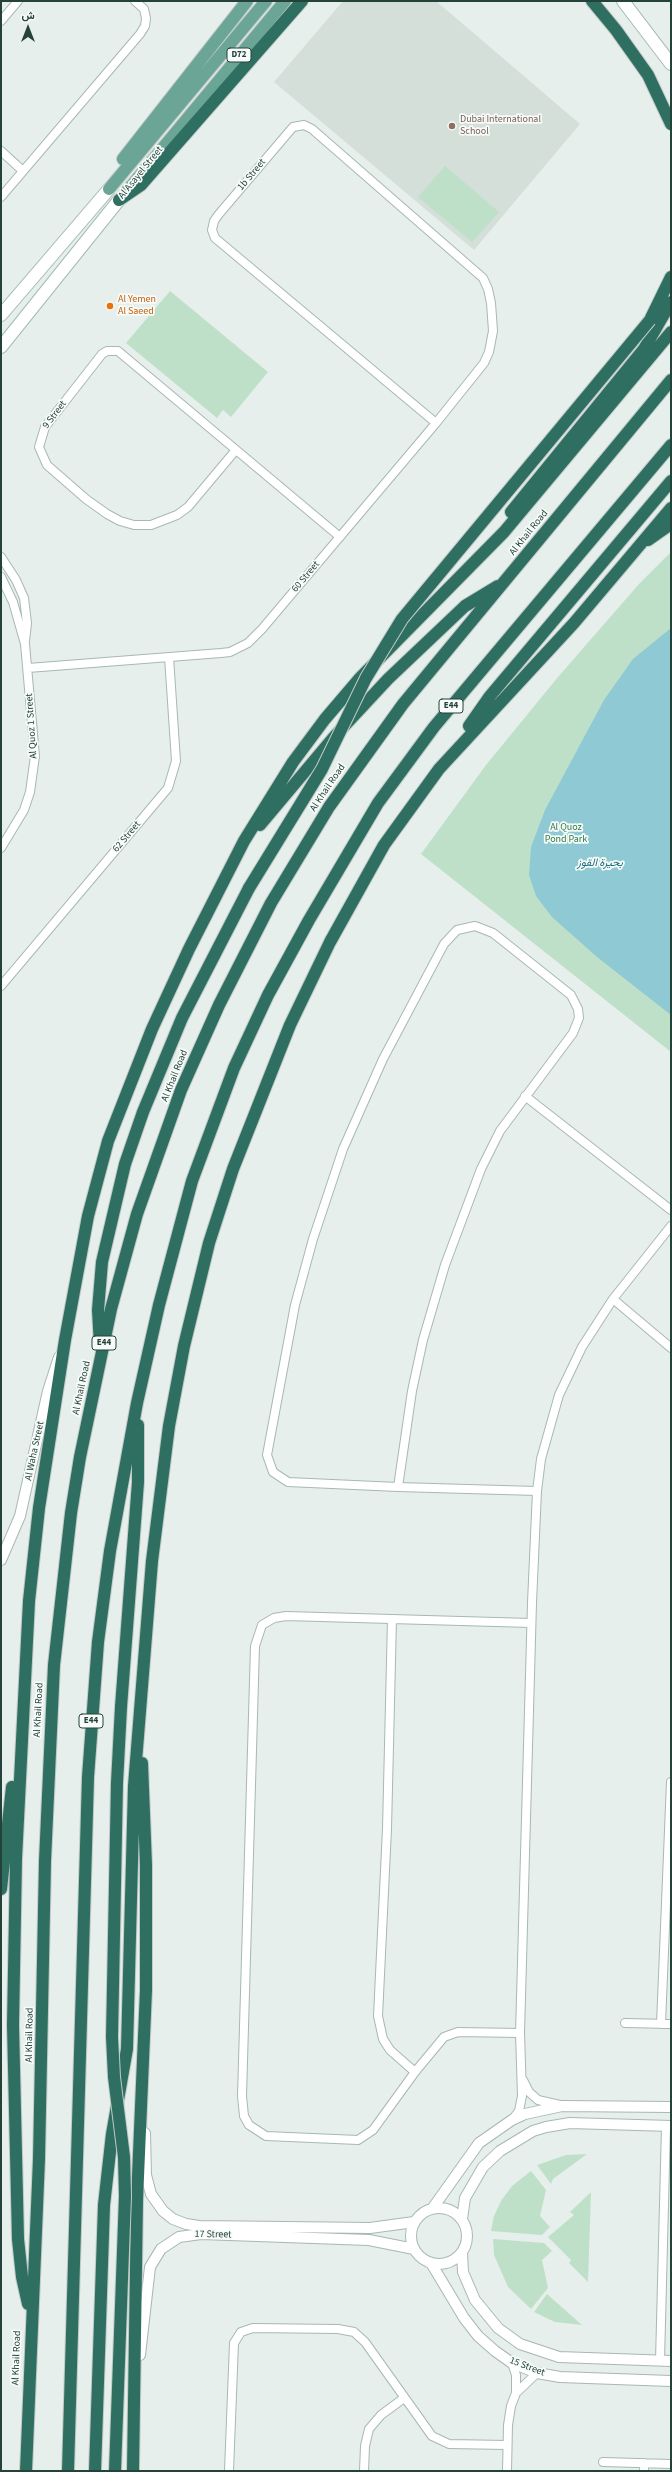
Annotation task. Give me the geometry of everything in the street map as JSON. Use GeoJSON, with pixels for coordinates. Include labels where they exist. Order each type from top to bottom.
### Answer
{"type":"FeatureCollection","features":[{"type":"Feature","properties":{"kind":"highway"},"geometry":{"type":"LineString","coordinates":[[119,200],[141,185],[302,1]]}},
{"type":"Feature","properties":{"kind":"highway"},"geometry":{"type":"LineString","coordinates":[[592,1],[616,30],[648,75],[671,124]]}},
{"type":"Feature","properties":{"kind":"highway"},"geometry":{"type":"LineString","coordinates":[[101,1358],[99,1334],[99,1286],[112,1214],[125,1164],[143,1112],[180,1024],[249,888],[322,769],[366,678],[402,619],[650,320],[671,277]]}},
{"type":"Feature","properties":{"kind":"highway"},"geometry":{"type":"LineString","coordinates":[[462,576],[542,471],[644,349],[671,302]]}},
{"type":"Feature","properties":{"kind":"highway"},"geometry":{"type":"LineString","coordinates":[[31,2315],[19,2258],[14,2080],[14,1914],[21,1749],[34,1547],[45,1462],[65,1340],[88,1216],[117,1116],[171,987],[244,842],[293,762],[325,719],[360,678],[504,532],[671,332]]}},
{"type":"Feature","properties":{"kind":"highway","name":"Al Khail Road"},"geometry":{"type":"LineString","coordinates":[[26,2471],[31,2315],[39,2159],[45,1861],[51,1701],[58,1615],[73,1498],[101,1358],[123,1262],[152,1168],[193,1061],[239,964],[303,848],[352,772],[403,704],[671,380]]}},
{"type":"Feature","properties":{"kind":"highway","name":"E44"},"geometry":{"type":"LineString","coordinates":[[68,2471],[90,1732],[103,1597],[137,1403],[173,1248],[205,1143],[251,1031],[302,933],[362,830],[414,752],[671,445]]}},
{"type":"Feature","properties":{"kind":"highway"},"geometry":{"type":"LineString","coordinates":[[459,745],[473,720],[490,696],[671,481]]}},
{"type":"Feature","properties":{"kind":"highway"},"geometry":{"type":"LineString","coordinates":[[95,2471],[104,2205],[110,2142],[127,2048],[133,1810],[156,1517],[169,1426],[199,1281],[233,1169],[290,1025],[348,907],[402,818],[459,745],[546,654],[671,508]]}},
{"type":"Feature","properties":{"kind":"highway"},"geometry":{"type":"LineString","coordinates":[[641,543],[655,536],[671,524]]}},
{"type":"Feature","properties":{"kind":"highway"},"geometry":{"type":"LineString","coordinates":[[244,842],[334,737],[388,679],[465,606],[503,584]]}},
{"type":"Feature","properties":{"kind":"highway"},"geometry":{"type":"LineString","coordinates":[[115,2471],[125,2196],[123,2151],[114,2077],[112,2037],[117,1790],[121,1707],[138,1482],[137,1403]]}},
{"type":"Feature","properties":{"kind":"highway"},"geometry":{"type":"LineString","coordinates":[[133,2471],[132,2414],[142,2079],[146,2004],[146,1865],[139,1729]]}},
{"type":"Feature","properties":{"kind":"highway"},"geometry":{"type":"LineString","coordinates":[[1,1889],[8,1814],[21,1749]]}},
{"type":"Feature","properties":{"kind":"main road"},"geometry":{"type":"LineString","coordinates":[[108,189],[114,170],[247,1]]}},
{"type":"Feature","properties":{"kind":"main road","name":"Al Asayel Street"},"geometry":{"type":"LineString","coordinates":[[1,316],[266,1]]}},
{"type":"Feature","properties":{"kind":"main road","name":"Al Asayel Street"},"geometry":{"type":"LineString","coordinates":[[1,347],[194,108],[285,1]]}},
{"type":"Feature","properties":{"kind":"main road"},"geometry":{"type":"LineString","coordinates":[[622,1],[671,64]]}},
{"type":"Feature","properties":{"kind":"street"},"geometry":{"type":"LineString","coordinates":[[1,21],[18,1]]}},
{"type":"Feature","properties":{"kind":"street"},"geometry":{"type":"LineString","coordinates":[[1,197],[140,34],[146,18],[144,9],[136,2]]}},
{"type":"Feature","properties":{"kind":"street","name":"1b Street"},"geometry":{"type":"LineString","coordinates":[[436,423],[220,245],[212,230],[214,221],[290,130],[298,125],[308,126],[483,278],[488,289],[491,303],[493,331]]}},
{"type":"Feature","properties":{"kind":"street"},"geometry":{"type":"LineString","coordinates":[[1,151],[23,171]]}},
{"type":"Feature","properties":{"kind":"street","name":"60 Street"},"geometry":{"type":"LineString","coordinates":[[28,668],[230,652],[248,643],[262,629],[340,537],[436,423],[484,363],[489,352],[493,331]]}},
{"type":"Feature","properties":{"kind":"street","name":"9 Street"},"geometry":{"type":"LineString","coordinates":[[234,451],[188,507],[177,516],[151,525],[134,525],[120,521],[106,514],[86,499],[47,465],[39,447],[40,436],[45,427],[102,354],[113,350],[125,355],[234,451],[340,537]]}},
{"type":"Feature","properties":{"kind":"street","name":"Al Quoz 1 Street"},"geometry":{"type":"LineString","coordinates":[[1,557],[16,580],[24,598],[27,623],[25,644]]}},
{"type":"Feature","properties":{"kind":"street","name":"Al Quoz 1 Street"},"geometry":{"type":"LineString","coordinates":[[1,577],[13,602],[25,644],[35,756],[34,774],[24,810],[1,848]]}},
{"type":"Feature","properties":{"kind":"street","name":"62 Street"},"geometry":{"type":"LineString","coordinates":[[1,986],[168,788],[176,761],[168,657]]}},
{"type":"Feature","properties":{"kind":"street"},"geometry":{"type":"LineString","coordinates":[[398,1488],[412,1391],[437,1290],[481,1169],[500,1131],[577,1026],[579,1018],[575,1002],[571,995],[493,933],[480,927],[466,926],[449,936],[398,1029],[368,1088],[343,1149],[313,1239],[295,1305],[268,1446],[269,1464],[273,1472],[288,1482],[398,1488],[536,1491]]}},
{"type":"Feature","properties":{"kind":"street"},"geometry":{"type":"LineString","coordinates":[[525,1096],[671,1210]]}},
{"type":"Feature","properties":{"kind":"street"},"geometry":{"type":"LineString","coordinates":[[512,2120],[521,2104],[520,2033],[536,1491],[546,1436],[559,1395],[582,1347],[613,1299],[671,1226]]}},
{"type":"Feature","properties":{"kind":"street"},"geometry":{"type":"LineString","coordinates":[[613,1299],[671,1348]]}},
{"type":"Feature","properties":{"kind":"street","name":"Al Waha Street"},"geometry":{"type":"LineString","coordinates":[[1,1560],[20,1516],[48,1391],[65,1340]]}},
{"type":"Feature","properties":{"kind":"street"},"geometry":{"type":"LineString","coordinates":[[520,2033],[451,2034],[438,2042],[373,2130],[358,2140],[266,2136],[249,2125],[242,2106],[255,1640],[262,1625],[280,1617],[531,1623]]}},
{"type":"Feature","properties":{"kind":"street"},"geometry":{"type":"LineString","coordinates":[[392,1619],[387,1829],[378,2016],[383,2039],[390,2050],[415,2072]]}},
{"type":"Feature","properties":{"kind":"street"},"geometry":{"type":"LineString","coordinates":[[661,2024],[669,1888],[671,1782]]}},
{"type":"Feature","properties":{"kind":"street"},"geometry":{"type":"LineString","coordinates":[[625,2023],[671,2024]]}},
{"type":"Feature","properties":{"kind":"street"},"geometry":{"type":"LineString","coordinates":[[521,2076],[533,2097],[543,2102],[562,2106]]}},
{"type":"Feature","properties":{"kind":"street","name":"17 Street"},"geometry":{"type":"LineString","coordinates":[[142,2079],[147,2182],[158,2206],[173,2219],[199,2226],[335,2228],[381,2228],[414,2222]]}},
{"type":"Feature","properties":{"kind":"street"},"geometry":{"type":"LineString","coordinates":[[660,2361],[669,2126],[570,2123],[546,2127],[520,2137],[500,2151],[483,2167],[465,2198],[462,2219],[468,2236],[462,2252],[445,2264],[431,2263],[424,2260],[414,2249],[410,2236],[414,2222],[424,2212],[432,2208],[475,2148],[489,2135],[512,2120],[539,2110],[562,2106],[671,2107]]}},
{"type":"Feature","properties":{"kind":"street"},"geometry":{"type":"LineString","coordinates":[[432,2208],[452,2211],[462,2219]]}},
{"type":"Feature","properties":{"kind":"street","name":"17 Street"},"geometry":{"type":"LineString","coordinates":[[132,2414],[138,2393],[142,2330],[150,2267],[156,2254],[172,2240],[186,2235],[201,2234],[369,2240],[414,2249]]}},
{"type":"Feature","properties":{"kind":"street","name":"15 Street"},"geometry":{"type":"LineString","coordinates":[[462,2252],[464,2276],[474,2300],[498,2328],[520,2344],[559,2358],[671,2361]]}},
{"type":"Feature","properties":{"kind":"street","name":"15 Street"},"geometry":{"type":"LineString","coordinates":[[431,2263],[469,2325],[486,2344],[512,2362],[536,2373],[573,2378],[671,2381]]}},
{"type":"Feature","properties":{"kind":"street"},"geometry":{"type":"LineString","coordinates":[[228,2471],[234,2343],[241,2332],[246,2329],[338,2329],[354,2332],[366,2342],[426,2430],[440,2441],[458,2445],[507,2445]]}},
{"type":"Feature","properties":{"kind":"street"},"geometry":{"type":"LineString","coordinates":[[507,2471],[509,2415],[516,2393],[516,2375],[512,2362]]}},
{"type":"Feature","properties":{"kind":"street"},"geometry":{"type":"LineString","coordinates":[[516,2393],[536,2373]]}},
{"type":"Feature","properties":{"kind":"street"},"geometry":{"type":"LineString","coordinates":[[364,2471],[365,2446],[369,2429],[381,2415],[404,2398]]}},
{"type":"Feature","properties":{"kind":"street"},"geometry":{"type":"LineString","coordinates":[[603,2462],[644,2467],[671,2464]]}},
{"type":"Feature","properties":{"kind":"shaded area","name":"Dubai International School"},"geometry":{"type":"Polygon","coordinates":[[[343,1],[436,1],[580,124],[474,250],[274,82],[343,1]]]}},
{"type":"Feature","properties":{"kind":"green space"},"geometry":{"type":"Polygon","coordinates":[[[445,166],[499,212],[472,242],[418,197],[445,166]]]}},
{"type":"Feature","properties":{"kind":"green space"},"geometry":{"type":"Polygon","coordinates":[[[170,291],[268,372],[231,417],[223,410],[217,418],[126,343],[170,291]]]}},
{"type":"Feature","properties":{"kind":"green space","name":"Al Quoz Pond Park"},"geometry":{"type":"Polygon","coordinates":[[[671,552],[671,1052],[421,854],[486,765],[558,677],[639,584],[671,552]]]}},
{"type":"Feature","properties":{"kind":"green space"},"geometry":{"type":"Polygon","coordinates":[[[587,2154],[553,2179],[551,2184],[537,2165],[566,2155],[587,2154]]]}},
{"type":"Feature","properties":{"kind":"green space"},"geometry":{"type":"Polygon","coordinates":[[[531,2171],[546,2190],[540,2216],[550,2227],[542,2235],[491,2231],[494,2216],[501,2201],[512,2186],[531,2171]]]}},
{"type":"Feature","properties":{"kind":"green space"},"geometry":{"type":"Polygon","coordinates":[[[591,2192],[588,2282],[569,2263],[571,2260],[548,2237],[574,2215],[570,2212],[591,2192]]]}},
{"type":"Feature","properties":{"kind":"green space"},"geometry":{"type":"Polygon","coordinates":[[[493,2239],[544,2243],[552,2251],[542,2260],[548,2288],[531,2309],[508,2287],[494,2255],[493,2239]]]}},
{"type":"Feature","properties":{"kind":"green space"},"geometry":{"type":"Polygon","coordinates":[[[547,2294],[582,2325],[555,2322],[534,2312],[547,2294]]]}},
{"type":"Feature","properties":{"kind":"water","name":"بحيرة القوز"},"geometry":{"type":"Polygon","coordinates":[[[671,628],[671,1015],[597,957],[552,917],[536,896],[529,875],[531,847],[545,810],[604,700],[633,659],[671,628]]]}},
{"type":"Feature","properties":{"kind":"place","name":"Dubai International School"},"geometry":{"type":"Point","coordinates":[452,126]}},
{"type":"Feature","properties":{"kind":"place","name":"Al Yemen Al Saeed"},"geometry":{"type":"Point","coordinates":[110,306]}}]}
